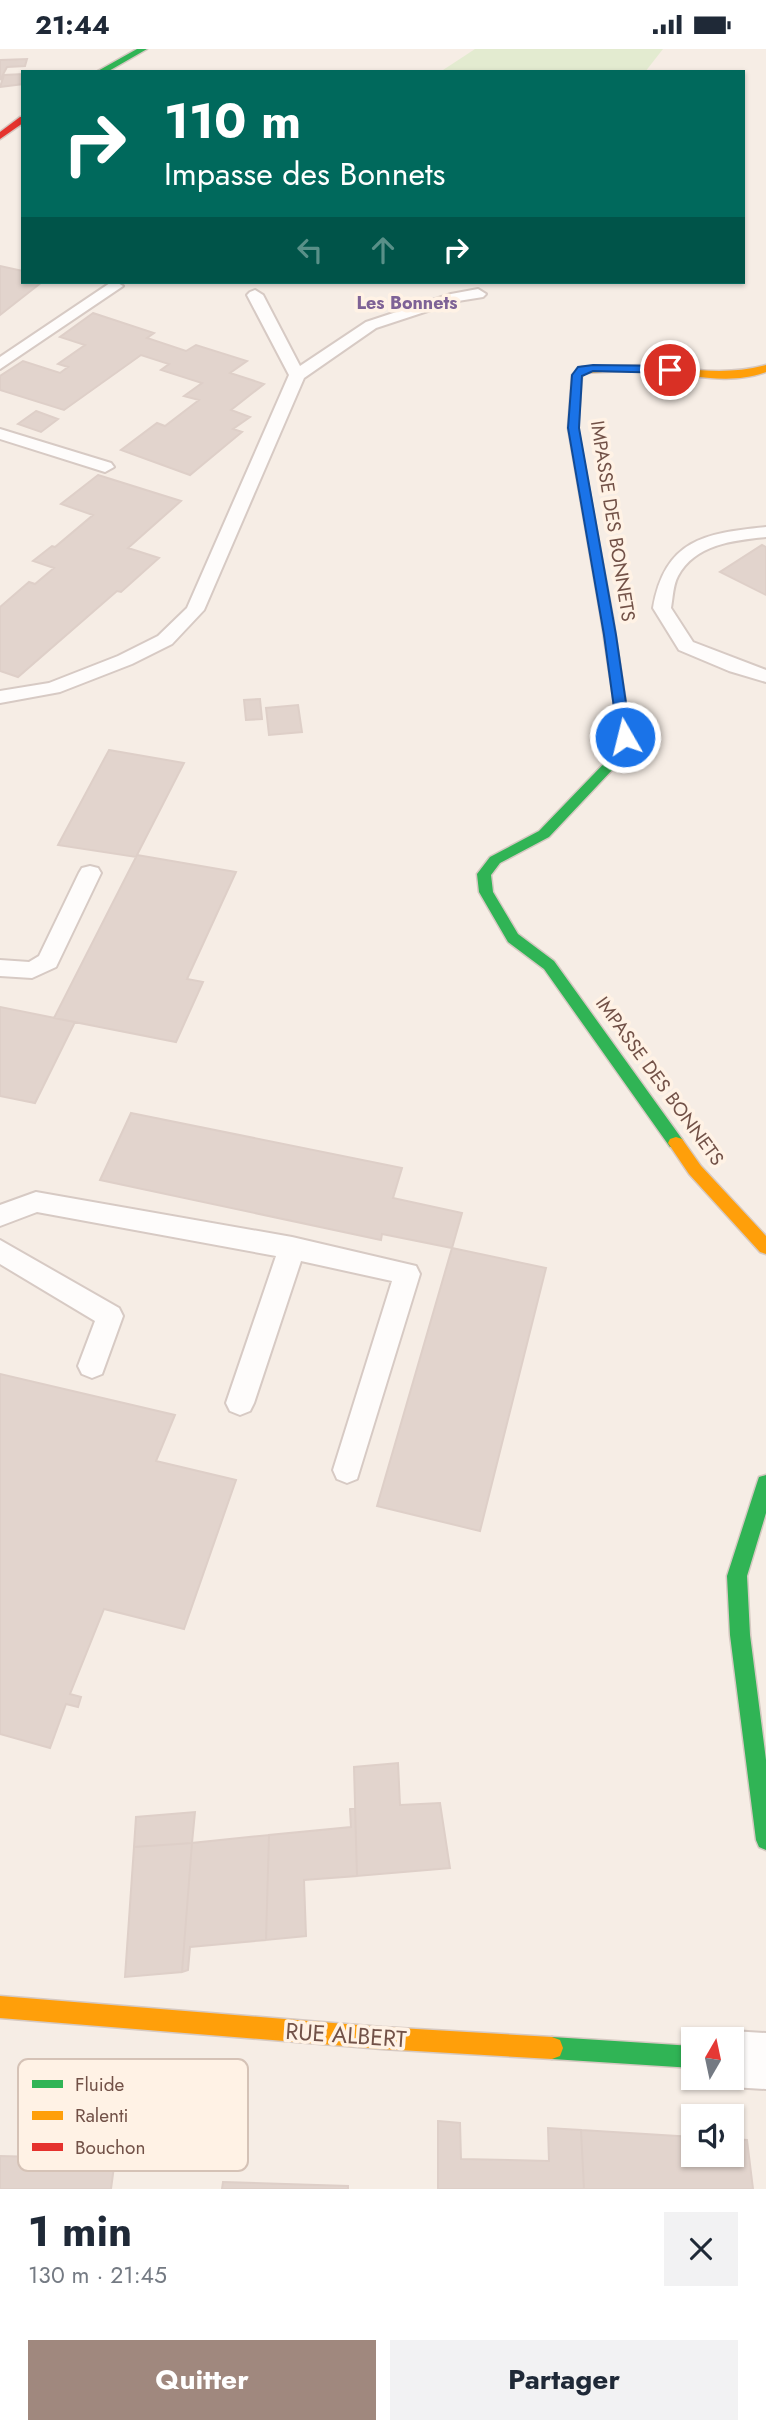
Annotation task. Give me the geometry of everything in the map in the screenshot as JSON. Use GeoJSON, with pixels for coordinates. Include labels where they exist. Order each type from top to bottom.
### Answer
{"type":"FeatureCollection","features":[{"type":"Feature","properties":{"kind":"street"},"geometry":{"type":"LineString","coordinates":[[104,70],[143,49]]}},
{"type":"Feature","properties":{"kind":"street"},"geometry":{"type":"LineString","coordinates":[[0,136],[21,120]]}},
{"type":"Feature","properties":{"kind":"street","name":"IMPASSE DES BONNETS"},"geometry":{"type":"LineString","coordinates":[[766,367],[740,376],[647,368],[593,368],[582,370],[577,375],[573,428],[612,648],[625,737],[623,751],[544,834],[495,860],[484,874],[486,892],[513,937],[549,965],[695,1170],[766,1247]]}},
{"type":"Feature","properties":{"kind":"street"},"geometry":{"type":"LineString","coordinates":[[766,1483],[737,1576],[740,1635],[766,1840]]}},
{"type":"Feature","properties":{"kind":"street","name":"RUE ALBERT"},"geometry":{"type":"LineString","coordinates":[[0,2007],[382,2038],[681,2056]]}},
{"type":"Feature","properties":{"kind":"street"},"geometry":{"type":"LineString","coordinates":[[744,2060],[766,2061]]}},
{"type":"Feature","properties":{"kind":"lane"},"geometry":{"type":"LineString","coordinates":[[0,364],[115,286]]}},
{"type":"Feature","properties":{"kind":"lane"},"geometry":{"type":"LineString","coordinates":[[0,697],[53,688],[125,660],[165,640],[195,611],[297,375],[371,325],[456,297],[478,294]]}},
{"type":"Feature","properties":{"kind":"lane"},"geometry":{"type":"LineString","coordinates":[[255,295],[297,375]]}},
{"type":"Feature","properties":{"kind":"lane"},"geometry":{"type":"LineString","coordinates":[[0,434],[104,467]]}},
{"type":"Feature","properties":{"kind":"lane"},"geometry":{"type":"LineString","coordinates":[[766,532],[728,535],[688,553],[669,576],[662,608],[686,646],[736,667],[766,676]]}},
{"type":"Feature","properties":{"kind":"lane"},"geometry":{"type":"LineString","coordinates":[[0,968],[32,971],[48,961],[90,873]]}},
{"type":"Feature","properties":{"kind":"lane"},"geometry":{"type":"LineString","coordinates":[[0,1216],[36,1202],[292,1248],[407,1273],[347,1470]]}},
{"type":"Feature","properties":{"kind":"lane"},"geometry":{"type":"LineString","coordinates":[[240,1403],[292,1248]]}},
{"type":"Feature","properties":{"kind":"lane"},"geometry":{"type":"LineString","coordinates":[[0,1251],[110,1315],[92,1366]]}},
{"type":"Feature","properties":{"kind":"green space"},"geometry":{"type":"Polygon","coordinates":[[[475,49],[663,49],[647,70],[443,70],[475,49]]]}},
{"type":"Feature","properties":{"kind":"building"},"geometry":{"type":"Polygon","coordinates":[[[27,59],[25,66],[7,67],[0,80],[0,60],[27,59]]]}},
{"type":"Feature","properties":{"kind":"building"},"geometry":{"type":"Polygon","coordinates":[[[21,74],[21,84],[0,87],[4,75],[21,74]]]}},
{"type":"Feature","properties":{"kind":"building"},"geometry":{"type":"Polygon","coordinates":[[[0,266],[21,271],[21,284],[39,284],[0,315],[0,266]]]}},
{"type":"Feature","properties":{"kind":"building"},"geometry":{"type":"Polygon","coordinates":[[[93,313],[154,333],[147,338],[186,351],[196,345],[247,361],[230,373],[264,384],[231,410],[250,417],[233,429],[242,432],[190,475],[121,450],[157,423],[165,426],[199,400],[184,396],[202,383],[161,370],[169,364],[141,355],[64,410],[0,390],[0,376],[23,361],[60,373],[68,367],[58,364],[85,345],[60,337],[93,313]]]}},
{"type":"Feature","properties":{"kind":"building"},"geometry":{"type":"Polygon","coordinates":[[[36,411],[58,419],[41,432],[18,424],[36,411]]]}},
{"type":"Feature","properties":{"kind":"building"},"geometry":{"type":"Polygon","coordinates":[[[98,475],[181,501],[128,548],[159,558],[18,677],[0,671],[0,607],[29,582],[35,584],[54,568],[33,561],[52,546],[55,547],[93,515],[61,504],[98,475]]]}},
{"type":"Feature","properties":{"kind":"building"},"geometry":{"type":"Polygon","coordinates":[[[762,545],[766,547],[766,595],[720,572],[762,545]]]}},
{"type":"Feature","properties":{"kind":"building"},"geometry":{"type":"Polygon","coordinates":[[[260,699],[262,719],[246,720],[244,700],[260,699]]]}},
{"type":"Feature","properties":{"kind":"building"},"geometry":{"type":"Polygon","coordinates":[[[298,705],[302,732],[269,735],[266,708],[298,705]]]}},
{"type":"Feature","properties":{"kind":"building"},"geometry":{"type":"Polygon","coordinates":[[[109,750],[184,763],[136,857],[58,845],[109,750]]]}},
{"type":"Feature","properties":{"kind":"building"},"geometry":{"type":"Polygon","coordinates":[[[137,855],[236,872],[187,979],[203,982],[176,1042],[54,1018],[137,855]]]}},
{"type":"Feature","properties":{"kind":"building"},"geometry":{"type":"Polygon","coordinates":[[[0,1007],[75,1022],[35,1103],[0,1096],[0,1007]]]}},
{"type":"Feature","properties":{"kind":"building"},"geometry":{"type":"Polygon","coordinates":[[[131,1113],[402,1168],[393,1198],[462,1213],[452,1248],[382,1234],[381,1240],[100,1180],[131,1113]]]}},
{"type":"Feature","properties":{"kind":"building"},"geometry":{"type":"Polygon","coordinates":[[[452,1248],[546,1268],[480,1531],[377,1506],[452,1248]]]}},
{"type":"Feature","properties":{"kind":"building"},"geometry":{"type":"Polygon","coordinates":[[[0,1374],[175,1415],[156,1461],[236,1480],[184,1629],[104,1609],[70,1694],[81,1697],[78,1707],[66,1704],[50,1748],[0,1734],[0,1374]]]}},
{"type":"Feature","properties":{"kind":"building"},"geometry":{"type":"Polygon","coordinates":[[[398,1763],[400,1805],[440,1803],[450,1868],[357,1876],[354,1767],[398,1763]]]}},
{"type":"Feature","properties":{"kind":"building"},"geometry":{"type":"Polygon","coordinates":[[[355,1808],[357,1876],[304,1880],[306,1936],[266,1940],[269,1835],[351,1827],[350,1809],[355,1808]]]}},
{"type":"Feature","properties":{"kind":"building"},"geometry":{"type":"Polygon","coordinates":[[[195,1812],[192,1843],[134,1847],[136,1817],[195,1812]]]}},
{"type":"Feature","properties":{"kind":"building"},"geometry":{"type":"Polygon","coordinates":[[[269,1835],[266,1940],[190,1947],[188,1970],[182,1972],[192,1843],[269,1835]]]}},
{"type":"Feature","properties":{"kind":"building"},"geometry":{"type":"Polygon","coordinates":[[[192,1843],[182,1972],[125,1977],[134,1847],[192,1843]]]}},
{"type":"Feature","properties":{"kind":"building"},"geometry":{"type":"Polygon","coordinates":[[[438,2121],[460,2123],[461,2159],[549,2161],[548,2128],[581,2130],[584,2189],[438,2189],[438,2121]]]}},
{"type":"Feature","properties":{"kind":"building"},"geometry":{"type":"Polygon","coordinates":[[[581,2130],[681,2136],[681,2167],[744,2167],[744,2140],[747,2140],[753,2189],[584,2189],[581,2130]]]}},
{"type":"Feature","properties":{"kind":"building"},"geometry":{"type":"Polygon","coordinates":[[[0,2156],[18,2156],[18,2171],[113,2171],[111,2189],[0,2189],[0,2156]]]}},
{"type":"Feature","properties":{"kind":"building"},"geometry":{"type":"Polygon","coordinates":[[[223,2182],[348,2186],[348,2189],[222,2189],[223,2182]]]}},
{"type":"Feature","properties":{"kind":"traffic: fast"},"geometry":{"type":"LineString","coordinates":[[104,70],[143,49]]}},
{"type":"Feature","properties":{"kind":"traffic: fast"},"geometry":{"type":"LineString","coordinates":[[607,618],[625,737],[623,751],[544,834],[495,860],[484,874],[486,892],[513,938],[549,965],[676,1143]]}},
{"type":"Feature","properties":{"kind":"traffic: fast"},"geometry":{"type":"LineString","coordinates":[[766,1483],[737,1576],[740,1635],[766,1840]]}},
{"type":"Feature","properties":{"kind":"traffic: fast"},"geometry":{"type":"LineString","coordinates":[[552,2048],[681,2056]]}},
{"type":"Feature","properties":{"kind":"traffic: slow"},"geometry":{"type":"LineString","coordinates":[[607,618],[573,428],[577,375],[582,370],[648,368],[724,376],[753,373],[766,368]]}},
{"type":"Feature","properties":{"kind":"traffic: slow"},"geometry":{"type":"LineString","coordinates":[[676,1143],[695,1170],[766,1247]]}},
{"type":"Feature","properties":{"kind":"traffic: slow"},"geometry":{"type":"LineString","coordinates":[[0,2007],[382,2038],[552,2048]]}},
{"type":"Feature","properties":{"kind":"traffic: jam"},"geometry":{"type":"LineString","coordinates":[[0,136],[21,120]]}},
{"type":"Feature","properties":{"kind":"district","name":"Les Bonnets"},"geometry":{"type":"Point","coordinates":[407,303]}},
{"type":"Feature","properties":{"kind":"route"},"geometry":{"type":"LineString","coordinates":[[625,737],[610,635],[573,428],[577,375],[582,370],[593,368],[670,370]]}}]}
